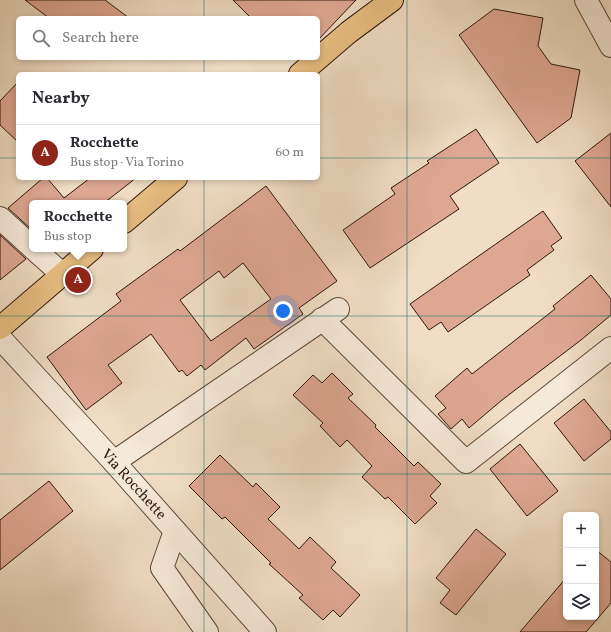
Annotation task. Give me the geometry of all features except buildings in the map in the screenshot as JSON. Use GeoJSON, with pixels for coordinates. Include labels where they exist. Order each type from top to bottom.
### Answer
{"type":"FeatureCollection","features":[{"type":"Feature","properties":{"kind":"main road"},"geometry":{"type":"LineString","coordinates":[[320,57],[349,32],[392,0]]}},
{"type":"Feature","properties":{"kind":"main road"},"geometry":{"type":"LineString","coordinates":[[302,72],[316,60]]}},
{"type":"Feature","properties":{"kind":"main road"},"geometry":{"type":"LineString","coordinates":[[127,219],[174,180]]}},
{"type":"Feature","properties":{"kind":"main road"},"geometry":{"type":"LineString","coordinates":[[0,328],[88,252]]}},
{"type":"Feature","properties":{"kind":"street"},"geometry":{"type":"LineString","coordinates":[[586,0],[611,46]]}},
{"type":"Feature","properties":{"kind":"street"},"geometry":{"type":"LineString","coordinates":[[0,218],[29,244]]}},
{"type":"Feature","properties":{"kind":"street"},"geometry":{"type":"LineString","coordinates":[[37,252],[62,274]]}},
{"type":"Feature","properties":{"kind":"street"},"geometry":{"type":"LineString","coordinates":[[114,462],[330,314],[466,462],[611,348]]}},
{"type":"Feature","properties":{"kind":"street","name":"Via Rocchette"},"geometry":{"type":"LineString","coordinates":[[0,338],[114,462],[265,632]]}},
{"type":"Feature","properties":{"kind":"street"},"geometry":{"type":"LineString","coordinates":[[175,531],[162,568],[207,632]]}},
{"type":"Feature","properties":{"kind":"place","name":"Rocchette"},"geometry":{"type":"Point","coordinates":[78,280]}}]}
